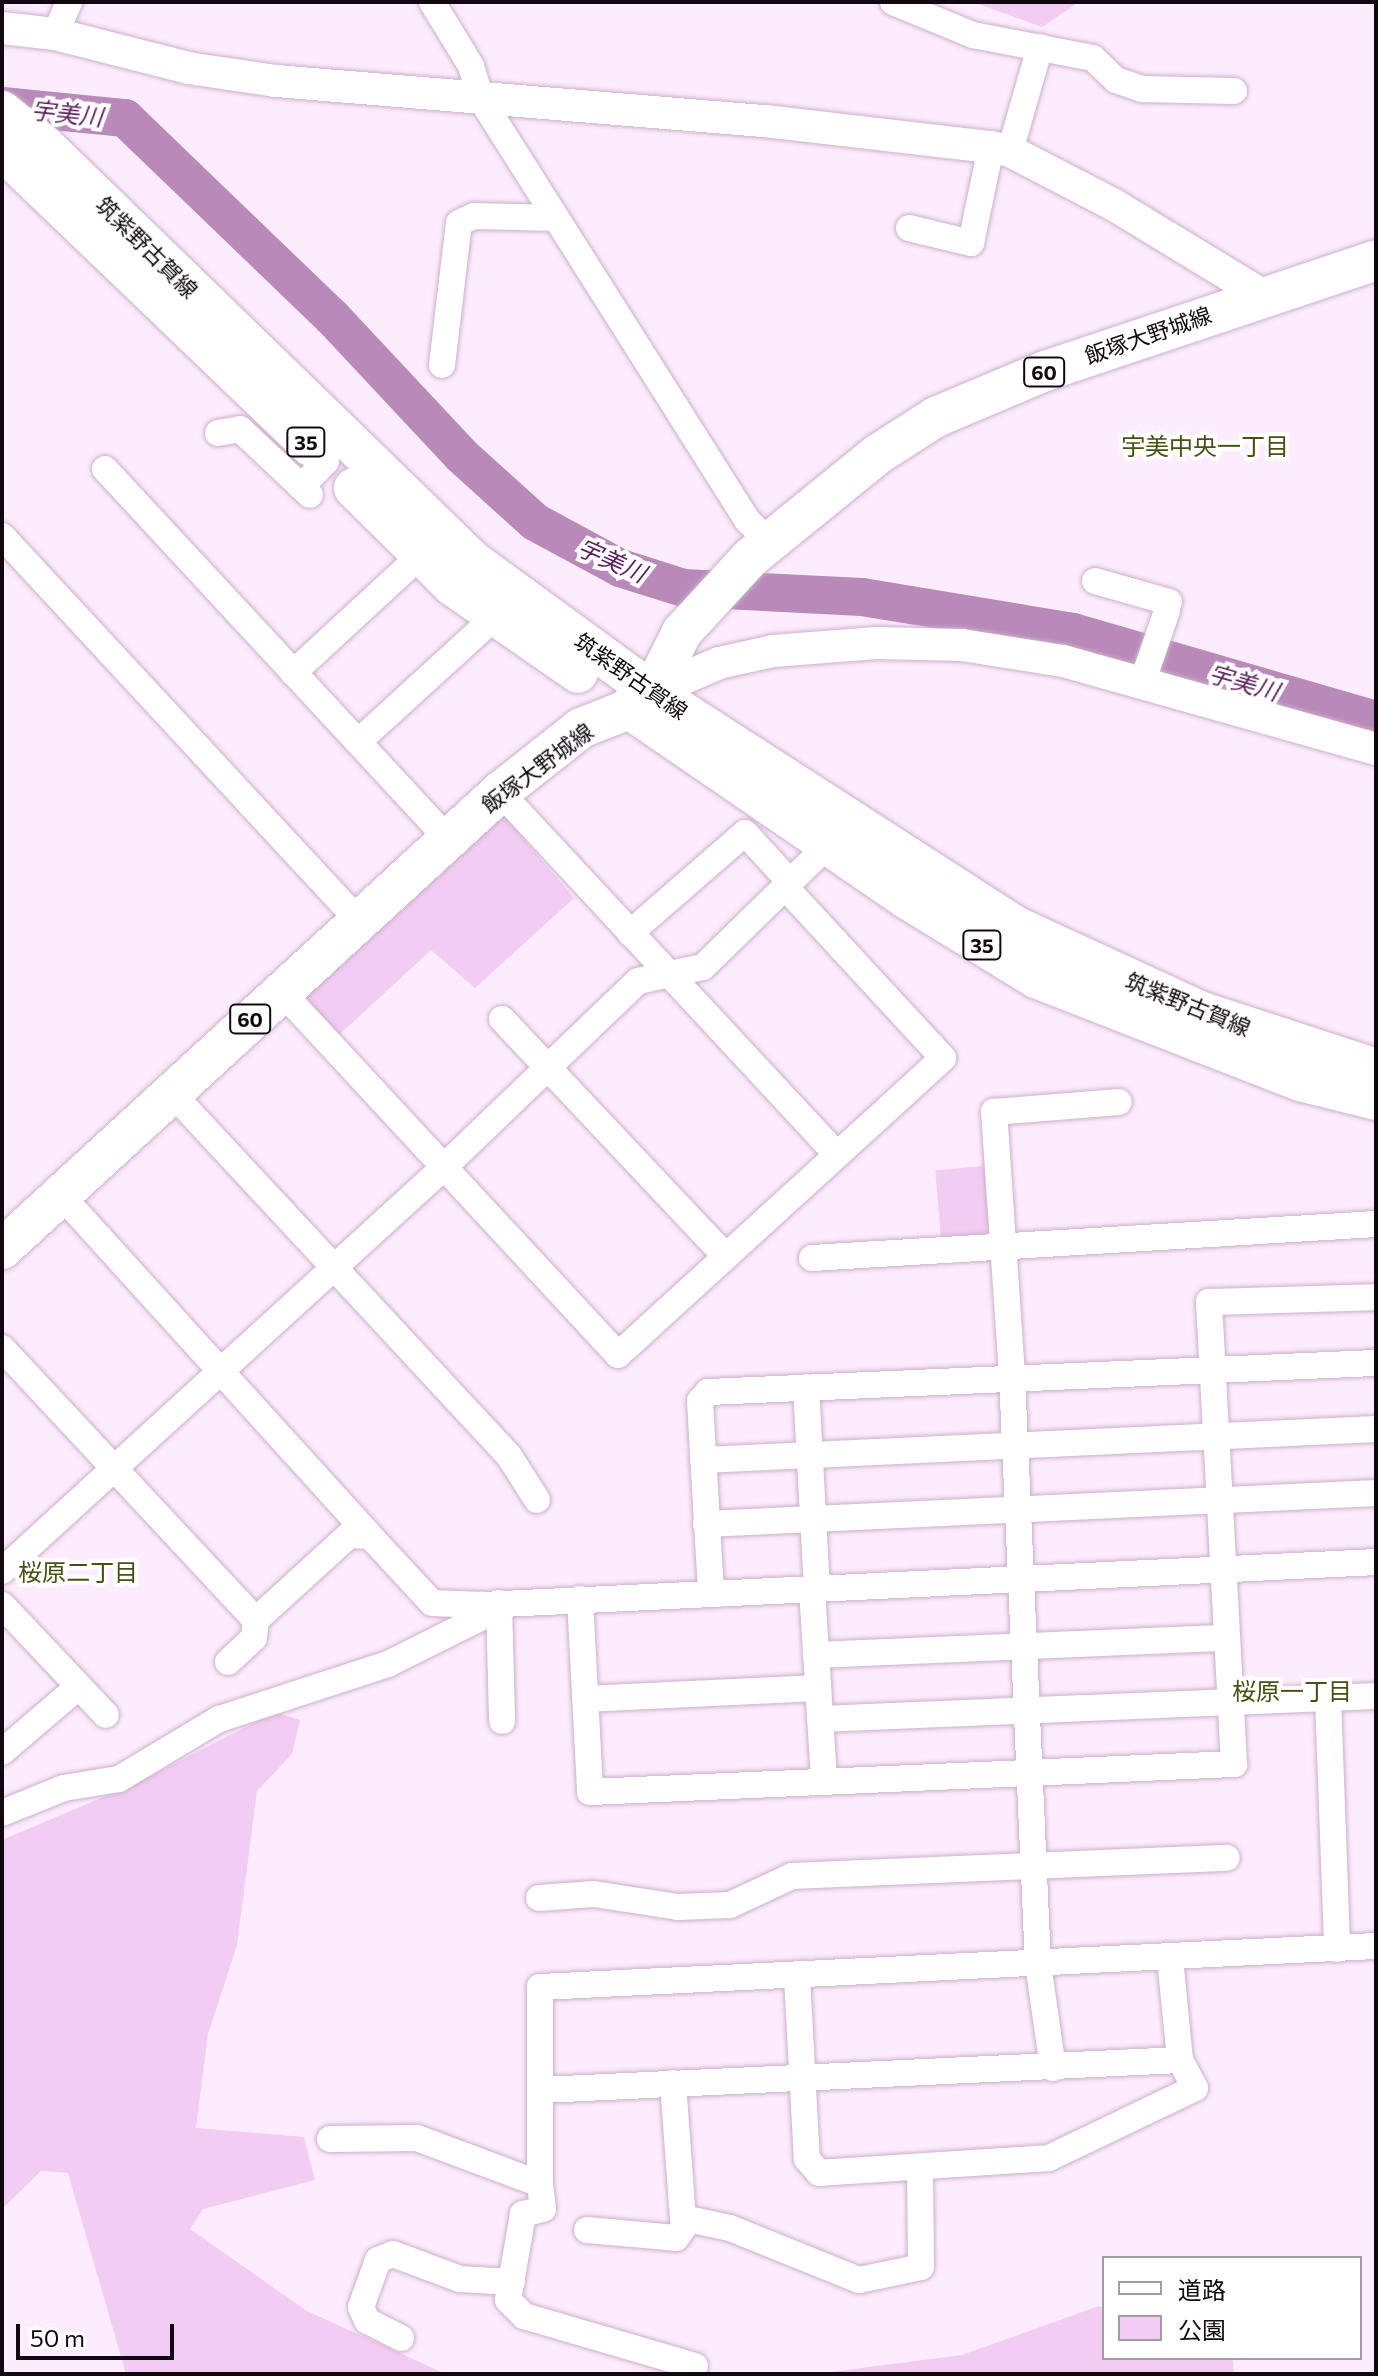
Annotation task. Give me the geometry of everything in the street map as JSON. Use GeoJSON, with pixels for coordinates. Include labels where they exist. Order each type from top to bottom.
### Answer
{"type":"FeatureCollection","features":[{"type":"Feature","properties":{"kind":"main road","name":"筑紫野古賀線"},"geometry":{"type":"LineString","coordinates":[[2,111],[45,146],[463,552],[641,700],[828,845],[1033,985],[1300,1081],[1376,1100]]}},
{"type":"Feature","properties":{"kind":"main road","name":"筑紫野古賀線"},"geometry":{"type":"LineString","coordinates":[[2,150],[312,481],[421,555],[496,616],[1015,926],[1202,1012],[1376,1069]]}},
{"type":"Feature","properties":{"kind":"main road","name":"飯塚大野城線"},"geometry":{"type":"LineString","coordinates":[[2,1249],[170,1091],[500,792],[581,728],[641,700],[682,632],[759,550],[878,454],[936,417],[1133,338],[1376,260]]}},
{"type":"Feature","properties":{"kind":"street"},"geometry":{"type":"LineString","coordinates":[[55,34],[69,2]]}},
{"type":"Feature","properties":{"kind":"street"},"geometry":{"type":"LineString","coordinates":[[432,2],[471,66],[481,99],[747,520],[759,550]]}},
{"type":"Feature","properties":{"kind":"street"},"geometry":{"type":"LineString","coordinates":[[893,2],[973,35],[1093,58],[1116,80],[1142,89],[1234,91]]}},
{"type":"Feature","properties":{"kind":"street"},"geometry":{"type":"LineString","coordinates":[[2,28],[55,34],[188,68],[481,99],[765,121],[1001,149],[1114,205],[1262,295]]}},
{"type":"Feature","properties":{"kind":"street"},"geometry":{"type":"LineString","coordinates":[[909,228],[971,243],[1001,149],[1040,47]]}},
{"type":"Feature","properties":{"kind":"street"},"geometry":{"type":"LineString","coordinates":[[442,365],[459,223],[474,216],[555,218]]}},
{"type":"Feature","properties":{"kind":"street"},"geometry":{"type":"LineString","coordinates":[[218,433],[240,429],[312,481]]}},
{"type":"Feature","properties":{"kind":"street"},"geometry":{"type":"LineString","coordinates":[[105,469],[448,839]]}},
{"type":"Feature","properties":{"kind":"street"},"geometry":{"type":"LineString","coordinates":[[2,536],[358,920]]}},
{"type":"Feature","properties":{"kind":"street"},"geometry":{"type":"LineString","coordinates":[[293,673],[421,555]]}},
{"type":"Feature","properties":{"kind":"street"},"geometry":{"type":"LineString","coordinates":[[1095,581],[1168,606],[1144,677]]}},
{"type":"Feature","properties":{"kind":"street"},"geometry":{"type":"LineString","coordinates":[[358,742],[496,616]]}},
{"type":"Feature","properties":{"kind":"street"},"geometry":{"type":"LineString","coordinates":[[641,700],[733,660],[877,643],[962,645],[1144,677],[1376,749]]}},
{"type":"Feature","properties":{"kind":"street"},"geometry":{"type":"LineString","coordinates":[[500,792],[836,1153]]}},
{"type":"Feature","properties":{"kind":"street"},"geometry":{"type":"LineString","coordinates":[[281,991],[618,1355],[943,1058],[787,885],[745,833],[630,933]]}},
{"type":"Feature","properties":{"kind":"street"},"geometry":{"type":"LineString","coordinates":[[2,1571],[443,1168],[638,981],[665,971],[703,967],[828,845]]}},
{"type":"Feature","properties":{"kind":"street"},"geometry":{"type":"LineString","coordinates":[[502,1019],[725,1256]]}},
{"type":"Feature","properties":{"kind":"street"},"geometry":{"type":"LineString","coordinates":[[170,1091],[326,1272],[509,1456],[537,1500]]}},
{"type":"Feature","properties":{"kind":"street"},"geometry":{"type":"LineString","coordinates":[[1053,2068],[1038,1964],[1016,1446],[994,1112],[1119,1102]]}},
{"type":"Feature","properties":{"kind":"street"},"geometry":{"type":"LineString","coordinates":[[60,1194],[432,1603],[490,1604],[1376,1562]]}},
{"type":"Feature","properties":{"kind":"street"},"geometry":{"type":"LineString","coordinates":[[812,1258],[1376,1224]]}},
{"type":"Feature","properties":{"kind":"street"},"geometry":{"type":"LineString","coordinates":[[278,1234],[326,1272]]}},
{"type":"Feature","properties":{"kind":"street"},"geometry":{"type":"LineString","coordinates":[[580,1599],[590,1792],[1234,1764],[1209,1302],[1376,1297]]}},
{"type":"Feature","properties":{"kind":"street"},"geometry":{"type":"LineString","coordinates":[[2,1348],[256,1620]]}},
{"type":"Feature","properties":{"kind":"street"},"geometry":{"type":"LineString","coordinates":[[711,1592],[700,1401],[708,1392],[1012,1375],[1376,1363]]}},
{"type":"Feature","properties":{"kind":"street"},"geometry":{"type":"LineString","coordinates":[[806,1387],[824,1781]]}},
{"type":"Feature","properties":{"kind":"street"},"geometry":{"type":"LineString","coordinates":[[703,1460],[1376,1429]]}},
{"type":"Feature","properties":{"kind":"street"},"geometry":{"type":"LineString","coordinates":[[706,1524],[1376,1493]]}},
{"type":"Feature","properties":{"kind":"street"},"geometry":{"type":"LineString","coordinates":[[228,1662],[254,1638],[256,1620],[349,1535],[370,1536]]}},
{"type":"Feature","properties":{"kind":"street"},"geometry":{"type":"LineString","coordinates":[[490,1604],[502,1721]]}},
{"type":"Feature","properties":{"kind":"street"},"geometry":{"type":"LineString","coordinates":[[2,1813],[64,1788],[119,1779],[219,1719],[410,1654],[478,1619],[490,1604]]}},
{"type":"Feature","properties":{"kind":"street"},"geometry":{"type":"LineString","coordinates":[[2,1605],[106,1715]]}},
{"type":"Feature","properties":{"kind":"street"},"geometry":{"type":"LineString","coordinates":[[816,1655],[1226,1638]]}},
{"type":"Feature","properties":{"kind":"street"},"geometry":{"type":"LineString","coordinates":[[2,1752],[79,1686]]}},
{"type":"Feature","properties":{"kind":"street"},"geometry":{"type":"LineString","coordinates":[[585,1699],[818,1688]]}},
{"type":"Feature","properties":{"kind":"street"},"geometry":{"type":"LineString","coordinates":[[820,1719],[1376,1696]]}},
{"type":"Feature","properties":{"kind":"street"},"geometry":{"type":"LineString","coordinates":[[1328,1698],[1337,1949]]}},
{"type":"Feature","properties":{"kind":"street"},"geometry":{"type":"LineString","coordinates":[[539,1898],[594,1894],[678,1907],[730,1905],[792,1876],[1227,1858]]}},
{"type":"Feature","properties":{"kind":"street"},"geometry":{"type":"LineString","coordinates":[[695,2366],[524,2316],[508,2300],[523,2214],[543,2209],[540,2184],[540,1987],[797,1977],[1376,1946]]}},
{"type":"Feature","properties":{"kind":"street"},"geometry":{"type":"LineString","coordinates":[[797,1977],[807,2159],[819,2173],[920,2168],[1049,2158],[1195,2088],[1180,2060],[1170,1958]]}},
{"type":"Feature","properties":{"kind":"street"},"geometry":{"type":"LineString","coordinates":[[542,2090],[801,2075],[1053,2068],[1180,2060]]}},
{"type":"Feature","properties":{"kind":"street"},"geometry":{"type":"LineString","coordinates":[[673,2083],[683,2218],[730,2228],[859,2280],[921,2267],[920,2168]]}},
{"type":"Feature","properties":{"kind":"street"},"geometry":{"type":"LineString","coordinates":[[330,2139],[417,2138],[540,2184]]}},
{"type":"Feature","properties":{"kind":"street"},"geometry":{"type":"LineString","coordinates":[[587,2230],[676,2238],[689,2220]]}},
{"type":"Feature","properties":{"kind":"street"},"geometry":{"type":"LineString","coordinates":[[401,2338],[367,2321],[361,2307],[378,2260],[393,2254],[460,2279],[512,2282]]}},
{"type":"Feature","properties":{"kind":"green space"},"geometry":{"type":"Polygon","coordinates":[[[973,2],[1079,2],[1042,27],[973,2]]]}},
{"type":"Feature","properties":{"kind":"green space"},"geometry":{"type":"Polygon","coordinates":[[[498,809],[574,898],[475,988],[431,950],[338,1036],[300,993],[498,809]]]}},
{"type":"Feature","properties":{"kind":"green space"},"geometry":{"type":"Polygon","coordinates":[[[984,1166],[990,1239],[942,1243],[935,1170],[984,1166]]]}},
{"type":"Feature","properties":{"kind":"green space"},"geometry":{"type":"Polygon","coordinates":[[[275,1712],[300,1720],[292,1754],[257,1791],[237,1945],[208,2034],[196,2128],[304,2137],[315,2180],[203,2209],[190,2229],[307,2311],[446,2374],[126,2374],[68,2173],[41,2171],[2,2209],[2,1840],[139,1782],[275,1712]]]}},
{"type":"Feature","properties":{"kind":"green space"},"geometry":{"type":"Polygon","coordinates":[[[1099,2306],[1102,2307],[1102,2360],[1231,2360],[1234,2374],[815,2374],[962,2355],[1099,2306]]]}},
{"type":"Feature","properties":{"kind":"waterway","name":"宇美川"},"geometry":{"type":"LineString","coordinates":[[2,106],[125,118],[332,317],[462,456],[535,522],[620,568],[684,588],[862,597],[1073,632],[1376,720]]}},
{"type":"Feature","properties":{"kind":"district","name":"宇美中央一丁目"},"geometry":{"type":"Point","coordinates":[1205,446]}},
{"type":"Feature","properties":{"kind":"district","name":"桜原二丁目"},"geometry":{"type":"Point","coordinates":[78,1572]}},
{"type":"Feature","properties":{"kind":"district","name":"桜原一丁目"},"geometry":{"type":"Point","coordinates":[1292,1691]}}]}
